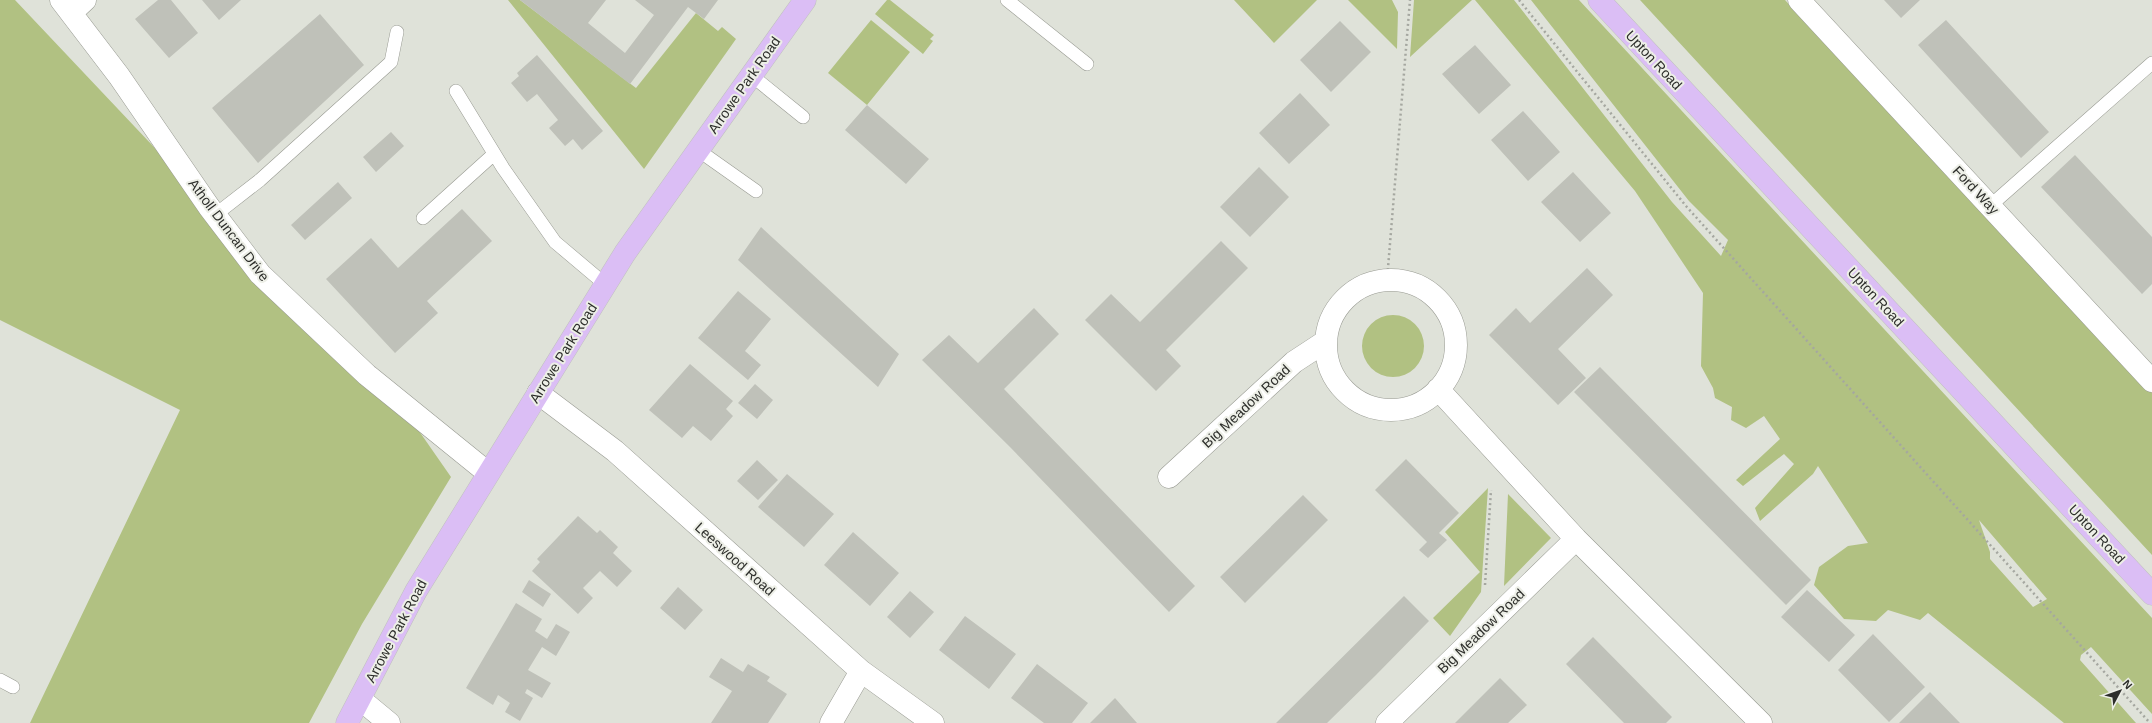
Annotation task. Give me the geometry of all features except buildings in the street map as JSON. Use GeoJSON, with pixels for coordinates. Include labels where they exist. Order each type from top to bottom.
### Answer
{"type":"FeatureCollection","features":[{"type":"Feature","properties":{"kind":"main road","name":"Arrowe Park Road"},"geometry":{"type":"LineString","coordinates":[[347,723],[416,591],[626,253],[805,0]]}},
{"type":"Feature","properties":{"kind":"main road","name":"Upton Road"},"geometry":{"type":"LineString","coordinates":[[1599,0],[2152,594]]}},
{"type":"Feature","properties":{"kind":"street","name":"Ford Way"},"geometry":{"type":"LineString","coordinates":[[1799,0],[2152,381]]}},
{"type":"Feature","properties":{"kind":"street","name":"Atholl Duncan Drive"},"geometry":{"type":"LineString","coordinates":[[72,4],[119,76],[215,215],[265,280],[367,375],[488,473]]}},
{"type":"Feature","properties":{"kind":"street"},"geometry":{"type":"LineString","coordinates":[[1387,280],[1409,282],[1429,292],[1445,308],[1454,328],[1456,350],[1451,371],[1438,389],[1423,402],[1404,409],[1385,410],[1365,405],[1348,394],[1336,379],[1328,361],[1326,341],[1329,325],[1335,311],[1345,299],[1357,289],[1371,283],[1387,280]]}},
{"type":"Feature","properties":{"kind":"street","name":"Big Meadow Road"},"geometry":{"type":"LineString","coordinates":[[1169,477],[1294,362],[1326,341]]}},
{"type":"Feature","properties":{"kind":"street"},"geometry":{"type":"LineString","coordinates":[[1438,389],[1576,538],[1761,723]]}},
{"type":"Feature","properties":{"kind":"street","name":"Leeswood Road"},"geometry":{"type":"LineString","coordinates":[[538,393],[615,451],[861,671],[933,723]]}},
{"type":"Feature","properties":{"kind":"street","name":"Big Meadow Road"},"geometry":{"type":"LineString","coordinates":[[1387,723],[1576,538]]}},
{"type":"Feature","properties":{"kind":"street"},"geometry":{"type":"LineString","coordinates":[[830,723],[861,671]]}},
{"type":"Feature","properties":{"kind":"street"},"geometry":{"type":"LineString","coordinates":[[360,699],[389,723]]}},
{"type":"Feature","properties":{"kind":"lane"},"geometry":{"type":"LineString","coordinates":[[1007,0],[1087,64]]}},
{"type":"Feature","properties":{"kind":"lane"},"geometry":{"type":"LineString","coordinates":[[215,215],[260,180],[391,62],[398,32]]}},
{"type":"Feature","properties":{"kind":"lane"},"geometry":{"type":"LineString","coordinates":[[1990,206],[2152,63]]}},
{"type":"Feature","properties":{"kind":"lane"},"geometry":{"type":"LineString","coordinates":[[751,75],[803,117]]}},
{"type":"Feature","properties":{"kind":"lane"},"geometry":{"type":"LineString","coordinates":[[456,91],[494,154],[555,242],[606,285]]}},
{"type":"Feature","properties":{"kind":"lane"},"geometry":{"type":"LineString","coordinates":[[698,150],[756,191]]}},
{"type":"Feature","properties":{"kind":"lane"},"geometry":{"type":"LineString","coordinates":[[423,218],[494,154]]}},
{"type":"Feature","properties":{"kind":"lane"},"geometry":{"type":"LineString","coordinates":[[0,680],[13,687]]}},
{"type":"Feature","properties":{"kind":"path"},"geometry":{"type":"LineString","coordinates":[[1387,280],[1410,0]]}},
{"type":"Feature","properties":{"kind":"path"},"geometry":{"type":"LineString","coordinates":[[1519,0],[1686,206],[2150,723]]}},
{"type":"Feature","properties":{"kind":"path"},"geometry":{"type":"LineString","coordinates":[[1501,612],[1485,592],[1490,500],[1492,484],[1510,465]]}},
{"type":"Feature","properties":{"kind":"green space"},"geometry":{"type":"Polygon","coordinates":[[[0,0],[15,0],[152,145],[245,252],[419,431],[451,477],[362,624],[309,723],[30,723],[180,410],[0,320],[0,0]]]}},
{"type":"Feature","properties":{"kind":"green space"},"geometry":{"type":"Polygon","coordinates":[[[508,0],[520,0],[636,88],[696,13],[718,31],[722,27],[736,39],[644,169],[508,0]]]}},
{"type":"Feature","properties":{"kind":"green space"},"geometry":{"type":"Polygon","coordinates":[[[887,0],[890,0],[934,35],[930,39],[933,41],[923,54],[875,14],[887,0]]]}},
{"type":"Feature","properties":{"kind":"green space"},"geometry":{"type":"Polygon","coordinates":[[[1234,0],[1317,0],[1274,43],[1234,0]]]}},
{"type":"Feature","properties":{"kind":"green space"},"geometry":{"type":"Polygon","coordinates":[[[1348,0],[1392,0],[1398,12],[1397,49],[1348,0]]]}},
{"type":"Feature","properties":{"kind":"green space"},"geometry":{"type":"Polygon","coordinates":[[[1414,0],[1472,0],[1410,57],[1414,0]]]}},
{"type":"Feature","properties":{"kind":"green space"},"geometry":{"type":"Polygon","coordinates":[[[1475,0],[1514,0],[1672,202],[1721,256],[1728,240],[1689,201],[1531,0],[1579,0],[2152,618],[2152,714],[2091,647],[2081,655],[2080,660],[2136,723],[2064,723],[1928,613],[1920,620],[1888,610],[1876,621],[1844,619],[1814,585],[1819,567],[1848,546],[1868,543],[1818,466],[1813,474],[1760,521],[1755,508],[1794,464],[1784,454],[1743,486],[1736,480],[1780,439],[1764,416],[1746,428],[1731,420],[1732,407],[1715,398],[1713,388],[1701,366],[1703,293],[1635,191],[1475,0]],[[1979,520],[1990,552],[1990,559],[2033,607],[2047,599],[1979,520]]]}},
{"type":"Feature","properties":{"kind":"green space"},"geometry":{"type":"Polygon","coordinates":[[[1640,0],[1785,0],[2143,383],[2152,393],[2152,555],[1640,0]]]}},
{"type":"Feature","properties":{"kind":"green space"},"geometry":{"type":"Polygon","coordinates":[[[871,20],[910,52],[867,105],[828,73],[871,20]]]}},
{"type":"Feature","properties":{"kind":"green space"},"geometry":{"type":"Polygon","coordinates":[[[1393,315],[1410,320],[1415,324],[1419,329],[1424,346],[1419,363],[1415,368],[1410,372],[1393,377],[1376,372],[1371,368],[1367,363],[1362,346],[1367,329],[1371,324],[1376,320],[1393,315]]]}},
{"type":"Feature","properties":{"kind":"green space"},"geometry":{"type":"Polygon","coordinates":[[[1488,488],[1481,592],[1450,636],[1433,618],[1480,572],[1445,532],[1488,488]]]}},
{"type":"Feature","properties":{"kind":"green space"},"geometry":{"type":"Polygon","coordinates":[[[1508,494],[1551,538],[1504,586],[1508,494]]]}}]}
